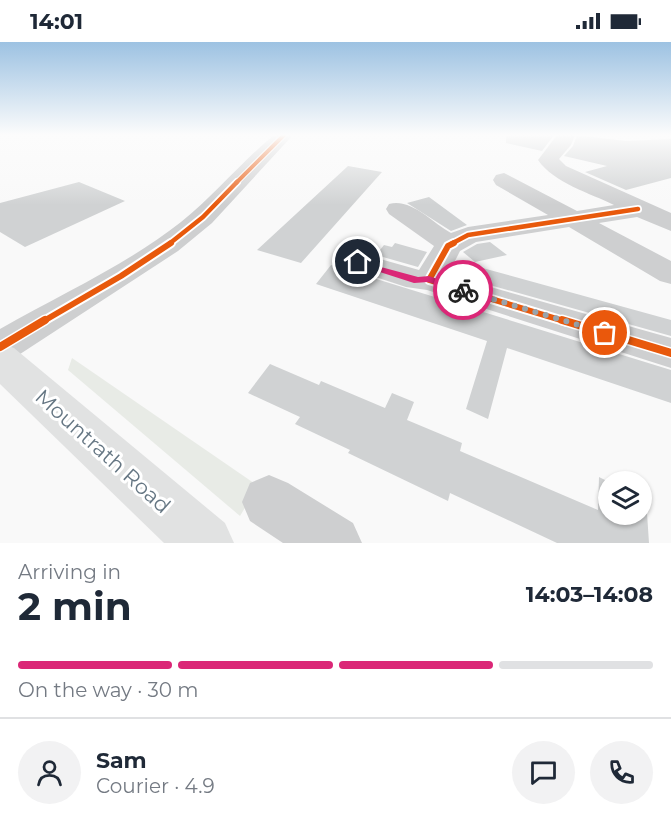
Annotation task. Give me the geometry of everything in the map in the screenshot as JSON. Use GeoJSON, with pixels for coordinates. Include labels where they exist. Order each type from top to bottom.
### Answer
{"type":"FeatureCollection","features":[{"type":"Feature","properties":{"kind":"main road","name":"Mountrath Road"},"geometry":{"type":"LineString","coordinates":[[0,359],[205,543]]}},
{"type":"Feature","properties":{"kind":"street"},"geometry":{"type":"LineString","coordinates":[[0,347],[165,248],[212,209],[259,158]]}},
{"type":"Feature","properties":{"kind":"street"},"geometry":{"type":"LineString","coordinates":[[549,158],[548,160],[559,170],[671,223]]}},
{"type":"Feature","properties":{"kind":"street"},"geometry":{"type":"LineString","coordinates":[[504,180],[671,274]]}},
{"type":"Feature","properties":{"kind":"street"},"geometry":{"type":"LineString","coordinates":[[398,209],[439,238],[451,243]]}},
{"type":"Feature","properties":{"kind":"street"},"geometry":{"type":"LineString","coordinates":[[429,279],[451,243],[468,235],[638,209]]}},
{"type":"Feature","properties":{"kind":"street"},"geometry":{"type":"LineString","coordinates":[[358,262],[417,280],[429,279],[671,353]]}},
{"type":"Feature","properties":{"kind":"street"},"geometry":{"type":"LineString","coordinates":[[269,502],[333,543]]}},
{"type":"Feature","properties":{"kind":"shaded area"},"geometry":{"type":"Polygon","coordinates":[[[72,358],[258,486],[240,516],[68,370],[72,358]]]}},
{"type":"Feature","properties":{"kind":"building"},"geometry":{"type":"Polygon","coordinates":[[[574,158],[671,158],[671,178],[626,190],[585,172],[607,166],[574,158]]]}},
{"type":"Feature","properties":{"kind":"building"},"geometry":{"type":"Polygon","coordinates":[[[348,166],[382,172],[301,263],[257,250],[348,166]]]}},
{"type":"Feature","properties":{"kind":"building"},"geometry":{"type":"Polygon","coordinates":[[[79,182],[125,201],[25,247],[0,232],[0,203],[79,182]]]}},
{"type":"Feature","properties":{"kind":"building"},"geometry":{"type":"Polygon","coordinates":[[[429,197],[467,225],[451,231],[407,203],[429,197]]]}},
{"type":"Feature","properties":{"kind":"building"},"geometry":{"type":"Polygon","coordinates":[[[490,242],[507,255],[475,262],[463,252],[477,244],[490,242]]]}},
{"type":"Feature","properties":{"kind":"building"},"geometry":{"type":"Polygon","coordinates":[[[395,243],[427,252],[418,267],[376,255],[384,245],[392,247],[395,243]]]}},
{"type":"Feature","properties":{"kind":"building"},"geometry":{"type":"Polygon","coordinates":[[[457,261],[671,320],[671,336],[451,274],[457,261]]]}},
{"type":"Feature","properties":{"kind":"building"},"geometry":{"type":"Polygon","coordinates":[[[331,265],[671,370],[671,403],[507,348],[488,419],[466,409],[487,341],[316,284],[331,265]]]}},
{"type":"Feature","properties":{"kind":"building"},"geometry":{"type":"Polygon","coordinates":[[[270,364],[319,385],[321,381],[385,408],[392,393],[414,402],[407,420],[462,443],[460,451],[598,510],[598,525],[648,525],[649,543],[557,543],[450,493],[448,501],[348,453],[350,450],[295,424],[300,417],[248,393],[270,364]]]}},
{"type":"Feature","properties":{"kind":"cycle path"},"geometry":{"type":"LineString","coordinates":[[0,347],[121,276],[168,245],[203,217],[259,158]]}},
{"type":"Feature","properties":{"kind":"cycle path"},"geometry":{"type":"LineString","coordinates":[[638,209],[468,235],[448,246],[429,280],[671,353]]}},
{"type":"Feature","properties":{"kind":"way so far"},"geometry":{"type":"LineString","coordinates":[[463,290],[605,333]]}},
{"type":"Feature","properties":{"kind":"route"},"geometry":{"type":"LineString","coordinates":[[358,262],[417,280],[429,279],[463,290]]}}]}
